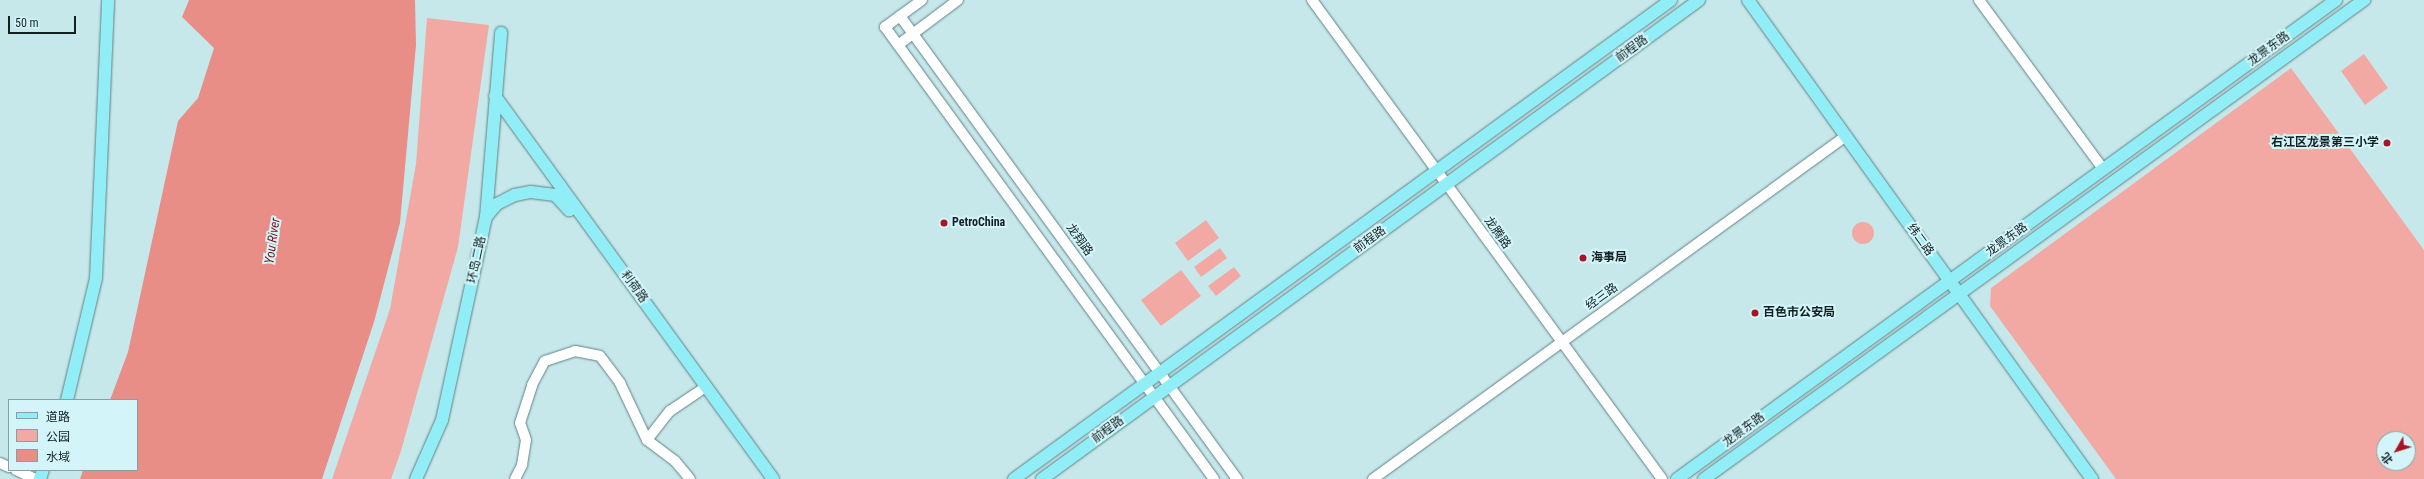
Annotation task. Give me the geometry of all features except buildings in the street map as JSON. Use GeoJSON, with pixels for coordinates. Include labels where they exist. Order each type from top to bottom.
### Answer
{"type":"FeatureCollection","features":[{"type":"Feature","properties":{"kind":"main road"},"geometry":{"type":"LineString","coordinates":[[67,399],[96,278],[108,0]]}},
{"type":"Feature","properties":{"kind":"main road","name":"前程路"},"geometry":{"type":"LineString","coordinates":[[1014,479],[1671,0]]}},
{"type":"Feature","properties":{"kind":"main road","name":"前程路"},"geometry":{"type":"LineString","coordinates":[[1042,479],[1699,0]]}},
{"type":"Feature","properties":{"kind":"main road","name":"纬二路"},"geometry":{"type":"LineString","coordinates":[[1748,0],[2092,479]]}},
{"type":"Feature","properties":{"kind":"main road","name":"龙景东路"},"geometry":{"type":"LineString","coordinates":[[1677,479],[2336,0]]}},
{"type":"Feature","properties":{"kind":"main road","name":"龙景东路"},"geometry":{"type":"LineString","coordinates":[[1704,479],[2364,0]]}},
{"type":"Feature","properties":{"kind":"main road","name":"环岛二路"},"geometry":{"type":"LineString","coordinates":[[416,479],[442,420],[486,217],[501,33]]}},
{"type":"Feature","properties":{"kind":"main road","name":"利荷路"},"geometry":{"type":"LineString","coordinates":[[495,96],[773,479]]}},
{"type":"Feature","properties":{"kind":"main road","name":"利荷路"},"geometry":{"type":"LineString","coordinates":[[486,217],[497,204],[514,195],[531,192],[555,195],[565,204],[764,479]]}},
{"type":"Feature","properties":{"kind":"street"},"geometry":{"type":"LineString","coordinates":[[922,0],[885,27],[1214,479]]}},
{"type":"Feature","properties":{"kind":"street"},"geometry":{"type":"LineString","coordinates":[[898,44],[958,0]]}},
{"type":"Feature","properties":{"kind":"street","name":"龙腾路"},"geometry":{"type":"LineString","coordinates":[[1312,0],[1435,172],[1662,479]]}},
{"type":"Feature","properties":{"kind":"street"},"geometry":{"type":"LineString","coordinates":[[1979,0],[2103,170]]}},
{"type":"Feature","properties":{"kind":"street","name":"龙翔路"},"geometry":{"type":"LineString","coordinates":[[900,16],[1237,479]]}},
{"type":"Feature","properties":{"kind":"street","name":"经三路"},"geometry":{"type":"LineString","coordinates":[[1373,479],[1846,136]]}},
{"type":"Feature","properties":{"kind":"street"},"geometry":{"type":"LineString","coordinates":[[515,479],[522,464],[526,440],[520,423],[532,385],[545,361],[574,351],[600,356],[620,383],[647,440],[675,461],[690,479]]}},
{"type":"Feature","properties":{"kind":"street"},"geometry":{"type":"LineString","coordinates":[[647,440],[670,411],[700,391]]}},
{"type":"Feature","properties":{"kind":"street"},"geometry":{"type":"LineString","coordinates":[[18,471],[35,479]]}},
{"type":"Feature","properties":{"kind":"green space"},"geometry":{"type":"Polygon","coordinates":[[[427,18],[489,25],[458,247],[401,451],[391,479],[332,479],[390,309],[416,164],[427,18]]]}},
{"type":"Feature","properties":{"kind":"green space"},"geometry":{"type":"Polygon","coordinates":[[[2364,54],[2388,88],[2365,105],[2341,71],[2364,54]]]}},
{"type":"Feature","properties":{"kind":"green space"},"geometry":{"type":"Polygon","coordinates":[[[2291,68],[2424,250],[2424,479],[2116,479],[1990,306],[1991,288],[2291,68]]]}},
{"type":"Feature","properties":{"kind":"green space"},"geometry":{"type":"Polygon","coordinates":[[[1206,220],[1219,238],[1188,261],[1175,243],[1206,220]]]}},
{"type":"Feature","properties":{"kind":"green space"},"geometry":{"type":"Polygon","coordinates":[[[1863,222],[1871,225],[1874,233],[1871,241],[1863,244],[1855,241],[1852,233],[1855,225],[1863,222]]]}},
{"type":"Feature","properties":{"kind":"green space"},"geometry":{"type":"Polygon","coordinates":[[[1220,248],[1227,258],[1201,277],[1194,267],[1220,248]]]}},
{"type":"Feature","properties":{"kind":"green space"},"geometry":{"type":"Polygon","coordinates":[[[1234,267],[1241,276],[1216,296],[1208,286],[1234,267]]]}},
{"type":"Feature","properties":{"kind":"green space"},"geometry":{"type":"Polygon","coordinates":[[[1181,270],[1201,296],[1161,326],[1141,300],[1181,270]]]}},
{"type":"Feature","properties":{"kind":"water","name":"You River"},"geometry":{"type":"Polygon","coordinates":[[[189,0],[415,0],[416,45],[400,223],[374,322],[322,479],[80,479],[83,471],[138,471],[138,399],[110,399],[128,352],[178,121],[198,98],[214,48],[182,17],[189,0]]]}},
{"type":"Feature","properties":{"kind":"place","name":"右江区龙景第三小学"},"geometry":{"type":"Point","coordinates":[2387,143]}},
{"type":"Feature","properties":{"kind":"place","name":"PetroChina"},"geometry":{"type":"Point","coordinates":[944,223]}},
{"type":"Feature","properties":{"kind":"place","name":"海事局"},"geometry":{"type":"Point","coordinates":[1583,258]}},
{"type":"Feature","properties":{"kind":"place","name":"百色市公安局"},"geometry":{"type":"Point","coordinates":[1755,313]}}]}
